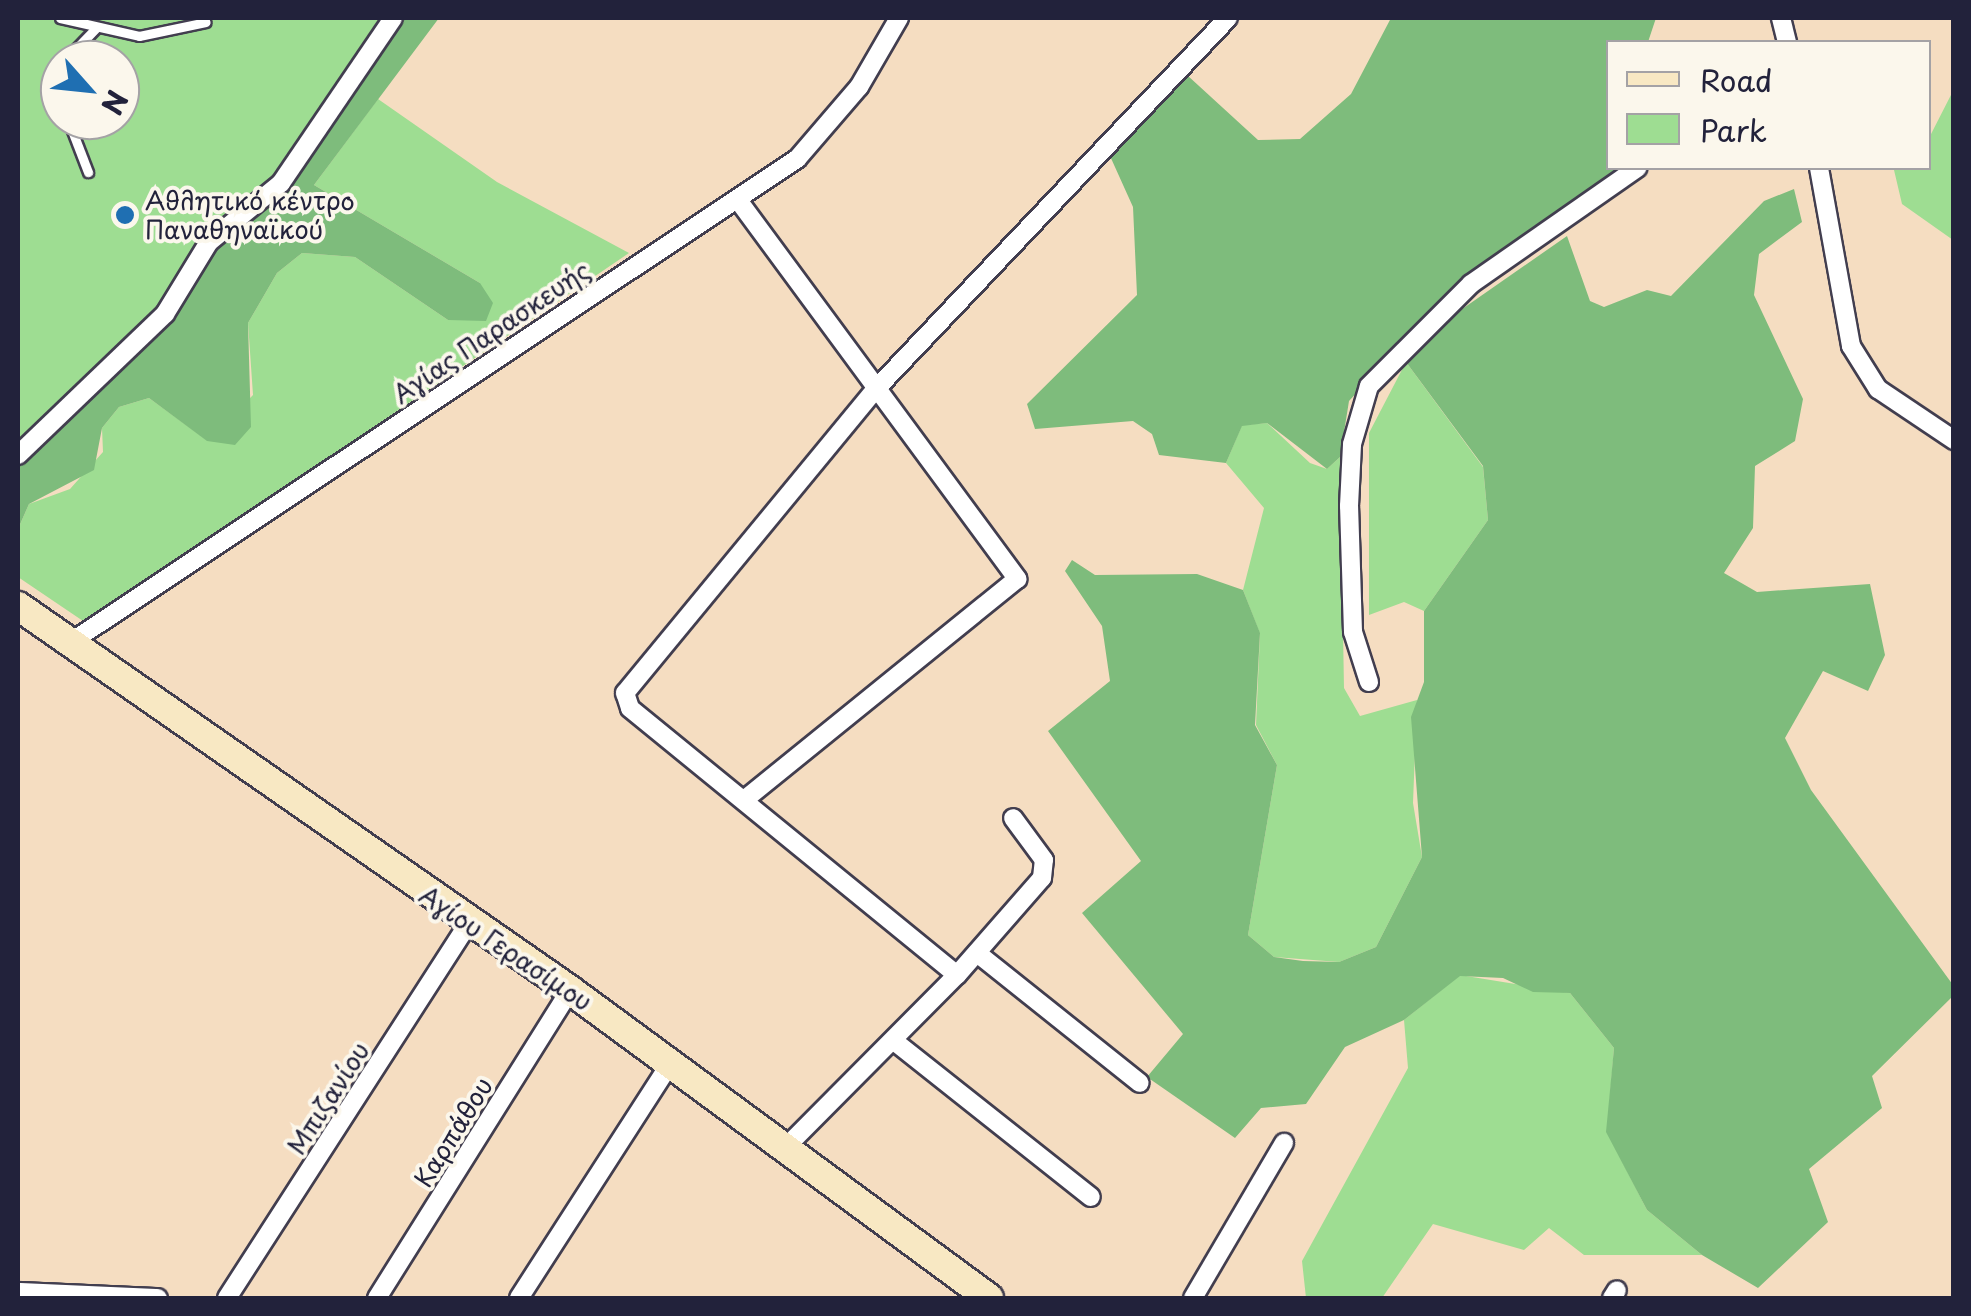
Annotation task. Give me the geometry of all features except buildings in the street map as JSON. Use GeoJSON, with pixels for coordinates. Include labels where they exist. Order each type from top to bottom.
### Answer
{"type":"FeatureCollection","features":[{"type":"Feature","properties":{"kind":"street"},"geometry":{"type":"LineString","coordinates":[[18,455],[165,314],[209,242],[280,183],[392,18]]}},
{"type":"Feature","properties":{"kind":"street","name":"Αγίας Παρασκευής"},"geometry":{"type":"LineString","coordinates":[[68,644],[738,200],[834,122],[899,18]]}},
{"type":"Feature","properties":{"kind":"street"},"geometry":{"type":"LineString","coordinates":[[956,975],[630,708],[626,693],[874,391],[1228,18]]}},
{"type":"Feature","properties":{"kind":"street"},"geometry":{"type":"LineString","coordinates":[[1369,682],[1353,632],[1349,506],[1352,444],[1369,386],[1471,284],[1634,170]]}},
{"type":"Feature","properties":{"kind":"street"},"geometry":{"type":"LineString","coordinates":[[1819,170],[1851,346],[1878,389],[1954,440]]}},
{"type":"Feature","properties":{"kind":"street"},"geometry":{"type":"LineString","coordinates":[[738,200],[874,391],[1017,579],[745,799]]}},
{"type":"Feature","properties":{"kind":"street","name":"Αγίου Γερασίμου"},"geometry":{"type":"LineString","coordinates":[[18,606],[570,990],[989,1298]]}},
{"type":"Feature","properties":{"kind":"street"},"geometry":{"type":"LineString","coordinates":[[783,1150],[956,975],[1046,870],[1013,818]]}},
{"type":"Feature","properties":{"kind":"street","name":"Μπιζανίου"},"geometry":{"type":"LineString","coordinates":[[227,1298],[469,923]]}},
{"type":"Feature","properties":{"kind":"street"},"geometry":{"type":"LineString","coordinates":[[977,952],[1140,1083]]}},
{"type":"Feature","properties":{"kind":"street","name":"Καρπάθου"},"geometry":{"type":"LineString","coordinates":[[377,1298],[570,990]]}},
{"type":"Feature","properties":{"kind":"street"},"geometry":{"type":"LineString","coordinates":[[894,1040],[1091,1197]]}},
{"type":"Feature","properties":{"kind":"street"},"geometry":{"type":"LineString","coordinates":[[519,1298],[670,1064]]}},
{"type":"Feature","properties":{"kind":"street"},"geometry":{"type":"LineString","coordinates":[[1192,1298],[1284,1143]]}},
{"type":"Feature","properties":{"kind":"street"},"geometry":{"type":"LineString","coordinates":[[18,1292],[158,1298]]}},
{"type":"Feature","properties":{"kind":"lane"},"geometry":{"type":"LineString","coordinates":[[60,18],[139,36],[206,22]]}},
{"type":"Feature","properties":{"kind":"lane"},"geometry":{"type":"LineString","coordinates":[[85,40],[96,28]]}},
{"type":"Feature","properties":{"kind":"lane"},"geometry":{"type":"LineString","coordinates":[[76,140],[88,172]]}},
{"type":"Feature","properties":{"kind":"green space","name":"Αθλητικό κέντρο Παναθηναϊκού"},"geometry":{"type":"Polygon","coordinates":[[[18,18],[384,18],[288,162],[158,310],[18,441],[18,18]]]}},
{"type":"Feature","properties":{"kind":"green space"},"geometry":{"type":"Polygon","coordinates":[[[396,18],[439,18],[314,185],[480,283],[493,303],[486,321],[448,320],[355,257],[302,253],[277,273],[248,323],[251,427],[235,445],[207,441],[149,398],[119,407],[102,428],[94,470],[29,504],[18,529],[18,463],[43,447],[173,311],[217,246],[288,182],[396,18]]]}},
{"type":"Feature","properties":{"kind":"green space"},"geometry":{"type":"Polygon","coordinates":[[[1391,18],[1656,18],[1649,40],[1606,40],[1606,170],[1620,170],[1437,305],[1349,401],[1340,457],[1327,469],[1267,423],[1242,426],[1226,463],[1159,455],[1152,434],[1133,421],[1035,429],[1027,404],[1137,295],[1133,207],[1110,156],[1187,75],[1258,140],[1300,139],[1351,94],[1391,18]]]}},
{"type":"Feature","properties":{"kind":"green space"},"geometry":{"type":"Polygon","coordinates":[[[1953,91],[1953,240],[1902,204],[1894,170],[1931,170],[1931,134],[1953,91]]]}},
{"type":"Feature","properties":{"kind":"green space"},"geometry":{"type":"Polygon","coordinates":[[[378,99],[497,182],[629,253],[86,623],[18,577],[18,529],[29,504],[70,489],[103,452],[102,428],[119,407],[149,398],[208,441],[253,395],[248,323],[277,273],[302,253],[355,257],[448,320],[480,283],[314,185],[378,99]]]}},
{"type":"Feature","properties":{"kind":"green space"},"geometry":{"type":"Polygon","coordinates":[[[1794,189],[1802,222],[1759,254],[1754,295],[1803,399],[1795,441],[1755,466],[1753,528],[1724,573],[1757,592],[1870,584],[1885,655],[1868,691],[1823,671],[1785,738],[1811,790],[1953,985],[1953,996],[1872,1076],[1882,1108],[1809,1169],[1828,1222],[1758,1288],[1702,1255],[1647,1210],[1606,1132],[1614,1048],[1570,993],[1533,992],[1503,978],[1460,976],[1404,1020],[1345,1047],[1306,1104],[1261,1108],[1235,1138],[1147,1077],[1183,1034],[1082,913],[1141,861],[1048,731],[1110,681],[1102,626],[1065,571],[1072,560],[1095,575],[1197,574],[1243,590],[1260,633],[1255,725],[1277,765],[1248,935],[1274,957],[1303,961],[1339,962],[1376,947],[1422,857],[1411,717],[1424,682],[1424,611],[1488,520],[1483,466],[1406,362],[1445,321],[1567,236],[1590,301],[1604,307],[1647,290],[1671,296],[1764,201],[1794,189]]]}},
{"type":"Feature","properties":{"kind":"green space"},"geometry":{"type":"Polygon","coordinates":[[[1406,362],[1483,467],[1488,520],[1424,611],[1404,602],[1369,615],[1369,433],[1406,362]]]}},
{"type":"Feature","properties":{"kind":"green space"},"geometry":{"type":"Polygon","coordinates":[[[1267,423],[1310,463],[1327,469],[1340,457],[1344,688],[1360,716],[1417,700],[1413,803],[1422,857],[1376,947],[1339,962],[1274,957],[1248,935],[1277,765],[1256,725],[1260,634],[1243,590],[1264,508],[1226,463],[1242,425],[1267,423]]]}},
{"type":"Feature","properties":{"kind":"green space"},"geometry":{"type":"Polygon","coordinates":[[[1460,975],[1570,993],[1614,1048],[1607,1132],[1647,1210],[1702,1255],[1584,1255],[1549,1228],[1524,1250],[1433,1224],[1382,1298],[1306,1298],[1302,1261],[1408,1068],[1404,1020],[1460,975]]]}},
{"type":"Feature","properties":{"kind":"place","name":"Αθλητικό κέντρο Παναθηναϊκού"},"geometry":{"type":"Point","coordinates":[125,215]}}]}
